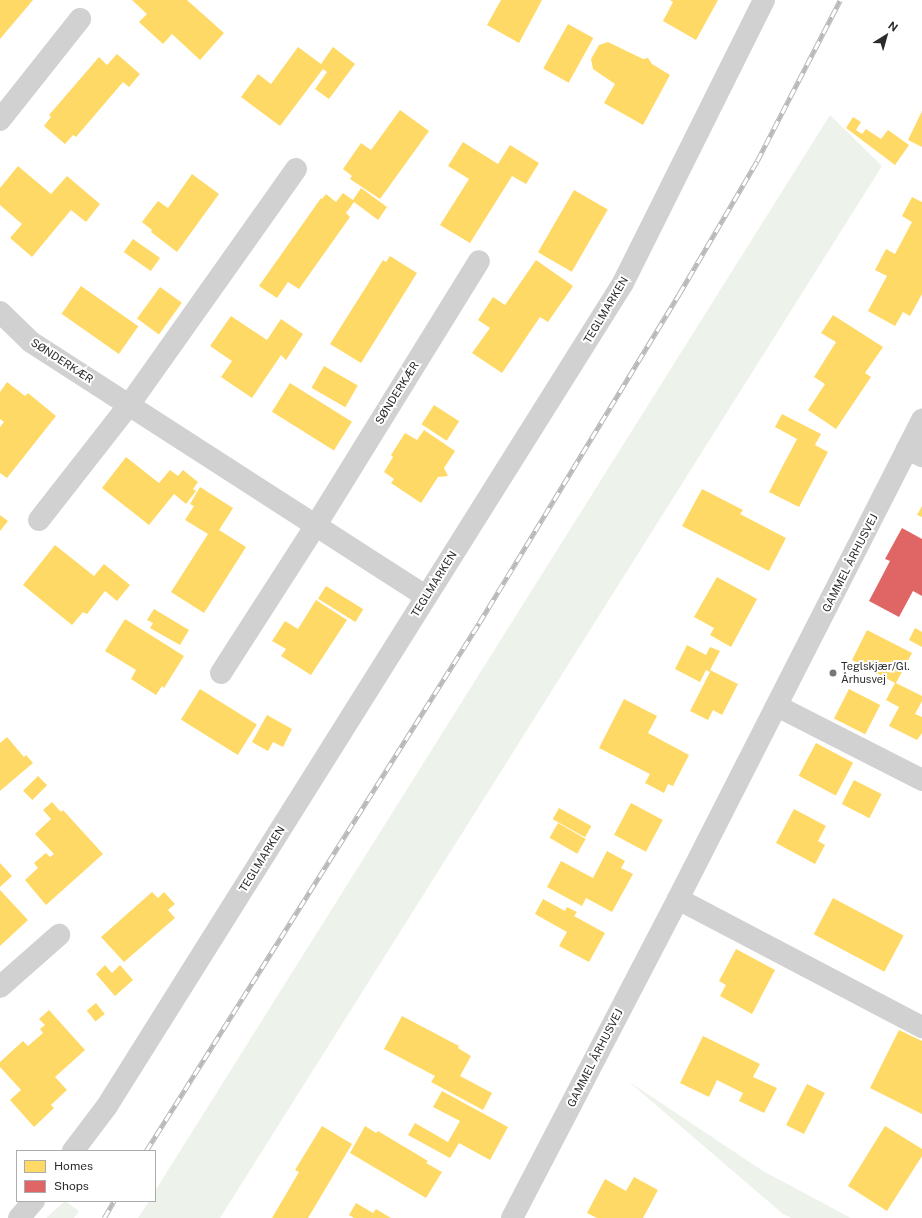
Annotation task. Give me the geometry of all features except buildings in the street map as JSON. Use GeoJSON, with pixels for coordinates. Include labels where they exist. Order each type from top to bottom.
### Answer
{"type":"FeatureCollection","features":[{"type":"Feature","properties":{"kind":"street","name":"TEGLMARKEN"},"geometry":{"type":"LineString","coordinates":[[74,1150],[115,1093],[623,283],[764,0]]}},
{"type":"Feature","properties":{"kind":"street"},"geometry":{"type":"LineString","coordinates":[[0,120],[80,20]]}},
{"type":"Feature","properties":{"kind":"street"},"geometry":{"type":"LineString","coordinates":[[39,520],[129,405],[296,168]]}},
{"type":"Feature","properties":{"kind":"street","name":"SØNDERKÆR"},"geometry":{"type":"LineString","coordinates":[[221,673],[316,526],[479,261]]}},
{"type":"Feature","properties":{"kind":"street","name":"SØNDERKÆR"},"geometry":{"type":"LineString","coordinates":[[0,312],[31,342],[426,597]]}},
{"type":"Feature","properties":{"kind":"street","name":"GAMMEL ÅRHUSVEJ"},"geometry":{"type":"LineString","coordinates":[[512,1218],[777,706],[915,452],[922,420]]}},
{"type":"Feature","properties":{"kind":"street"},"geometry":{"type":"LineString","coordinates":[[777,706],[922,780]]}},
{"type":"Feature","properties":{"kind":"street"},"geometry":{"type":"LineString","coordinates":[[678,899],[922,1027]]}},
{"type":"Feature","properties":{"kind":"street"},"geometry":{"type":"LineString","coordinates":[[0,987],[59,935]]}},
{"type":"Feature","properties":{"kind":"street"},"geometry":{"type":"LineString","coordinates":[[19,1218],[33,1202]]}},
{"type":"Feature","properties":{"kind":"shaded area"},"geometry":{"type":"Polygon","coordinates":[[[830,115],[882,166],[220,1218],[138,1218],[148,1202],[156,1202],[156,1189],[830,115]]]}},
{"type":"Feature","properties":{"kind":"shaded area"},"geometry":{"type":"Polygon","coordinates":[[[628,1081],[763,1171],[851,1218],[792,1218],[783,1214],[628,1081]]]}},
{"type":"Feature","properties":{"kind":"shaded area"},"geometry":{"type":"Polygon","coordinates":[[[64,1202],[66,1202],[79,1211],[74,1218],[46,1218],[64,1202]]]}},
{"type":"Feature","properties":{"kind":"railway"},"geometry":{"type":"LineString","coordinates":[[147,1150],[479,623],[679,294],[757,161],[840,0]]}},
{"type":"Feature","properties":{"kind":"railway"},"geometry":{"type":"LineString","coordinates":[[104,1218],[113,1202]]}},
{"type":"Feature","properties":{"kind":"place","name":"Teglskjær/Gl. Århusvej"},"geometry":{"type":"Point","coordinates":[833,673]}}]}
